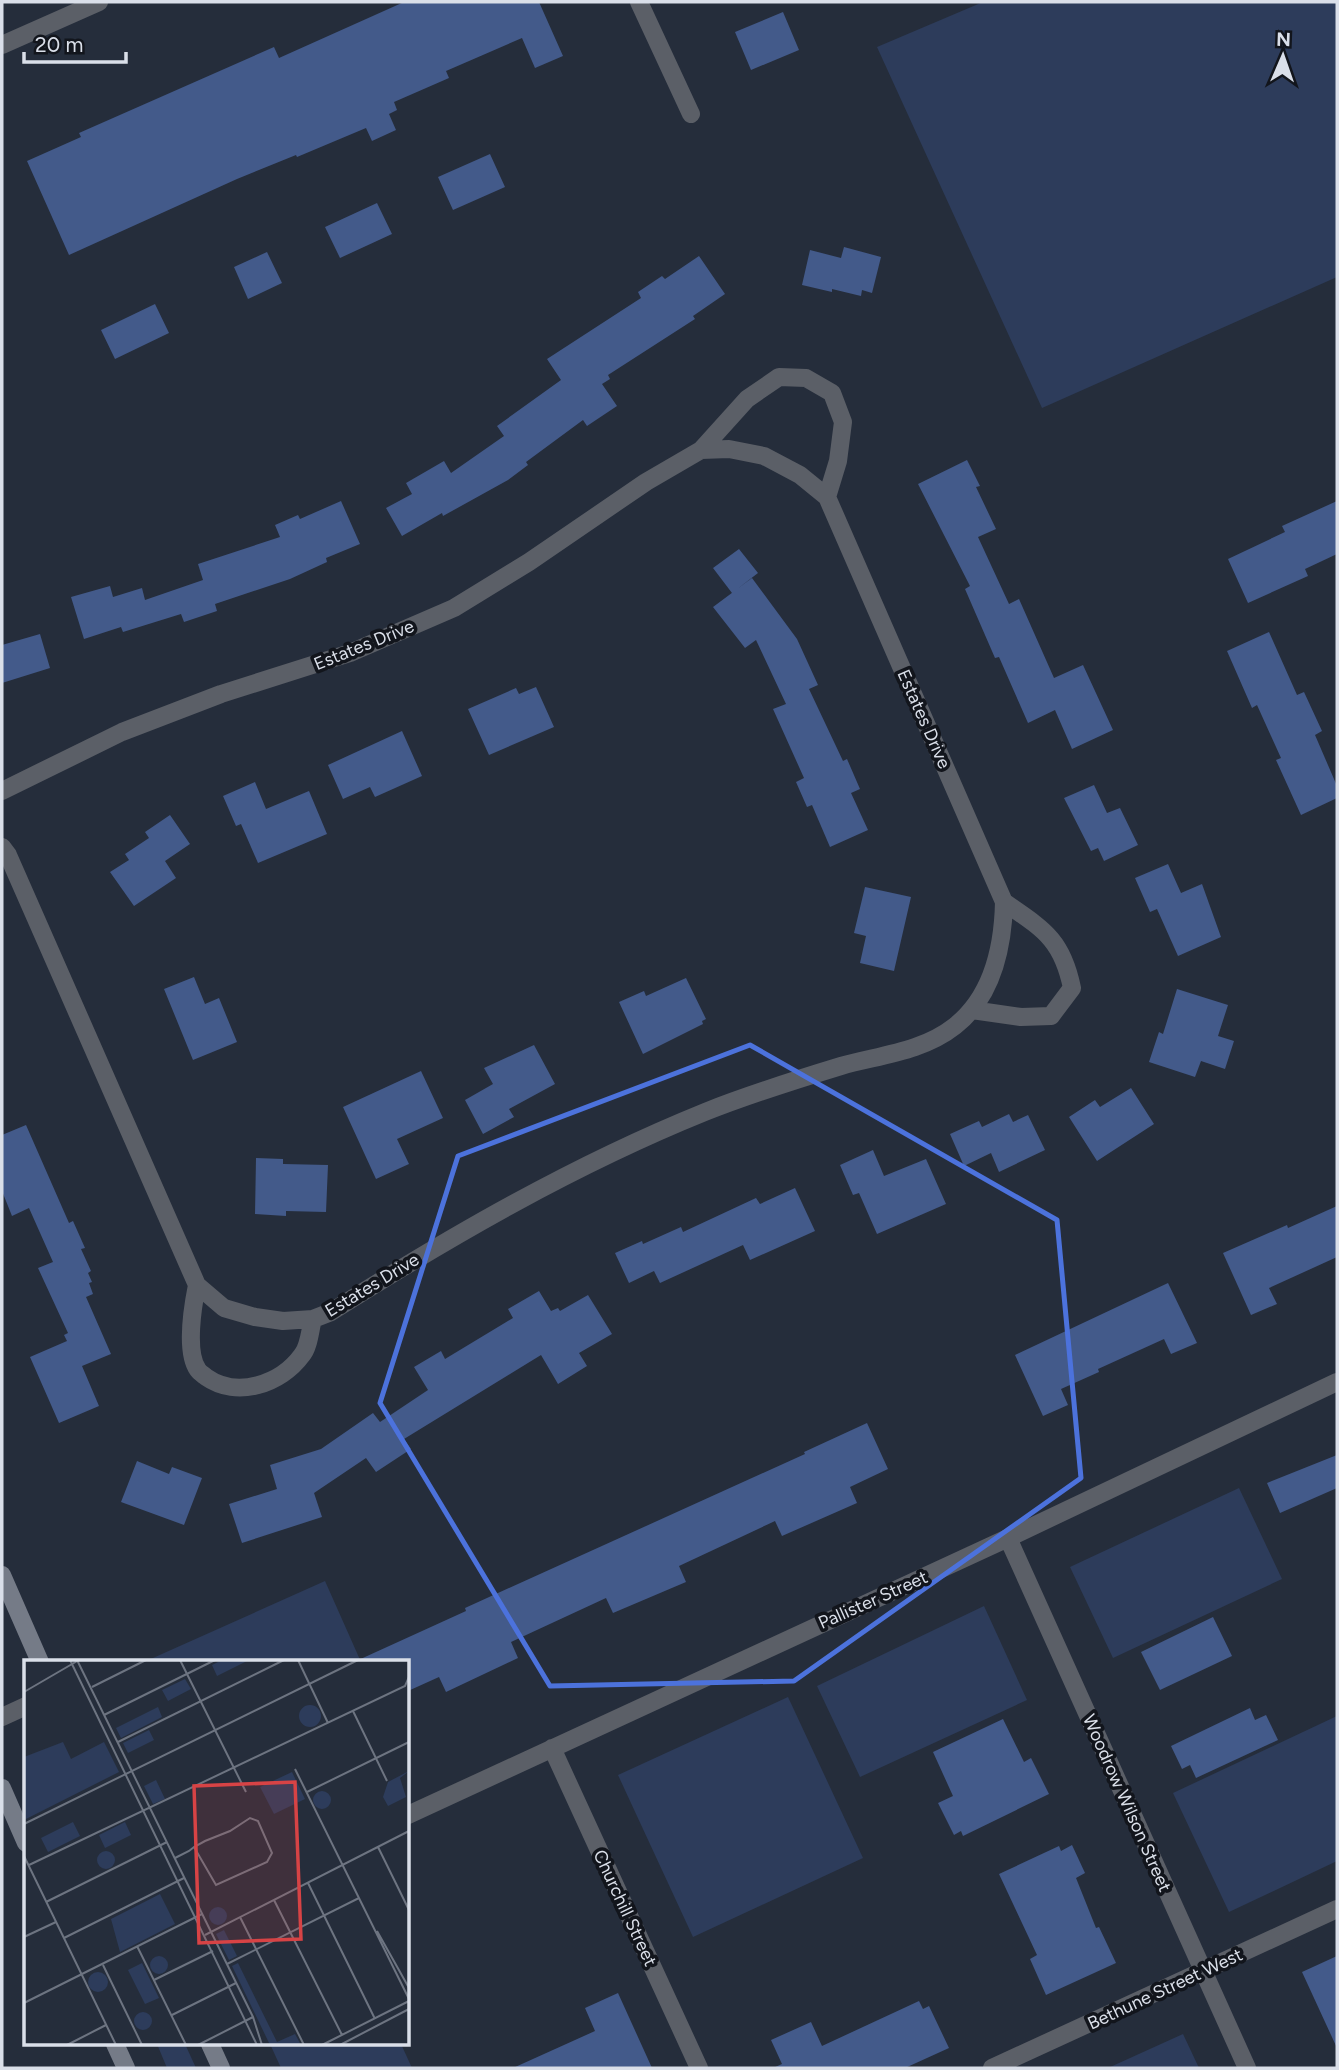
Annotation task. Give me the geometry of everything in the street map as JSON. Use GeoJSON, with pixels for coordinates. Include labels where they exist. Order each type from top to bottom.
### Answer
{"type":"FeatureCollection","features":[{"type":"Feature","properties":{"kind":"street"},"geometry":{"type":"LineString","coordinates":[[2,45],[99,2]]}},
{"type":"Feature","properties":{"kind":"street"},"geometry":{"type":"LineString","coordinates":[[639,2],[691,114]]}},
{"type":"Feature","properties":{"kind":"street","name":"Estates Drive"},"geometry":{"type":"LineString","coordinates":[[2,791],[122,732],[220,694],[350,653],[454,608],[529,562],[646,482],[701,450],[747,399],[779,377],[806,378],[832,393],[843,422],[838,461],[827,497]]}},
{"type":"Feature","properties":{"kind":"street","name":"Estates Drive"},"geometry":{"type":"LineString","coordinates":[[5,851],[197,1285],[224,1308],[255,1317],[282,1321],[313,1319],[331,1312],[485,1219],[642,1139],[775,1086],[914,1048],[946,1032],[972,1010],[988,986],[1000,950],[1004,902],[827,497],[800,475],[764,456],[729,449],[701,450]]}},
{"type":"Feature","properties":{"kind":"street"},"geometry":{"type":"LineString","coordinates":[[972,1010],[1021,1017],[1051,1016],[1072,988],[1066,962],[1044,929],[1004,902]]}},
{"type":"Feature","properties":{"kind":"street"},"geometry":{"type":"LineString","coordinates":[[197,1285],[192,1311],[192,1352],[198,1370],[215,1384],[242,1388],[267,1383],[288,1370],[304,1353],[313,1319]]}},
{"type":"Feature","properties":{"kind":"street","name":"Pallister Street"},"geometry":{"type":"LineString","coordinates":[[410,1814],[1008,1538],[1337,1382]]}},
{"type":"Feature","properties":{"kind":"street","name":"Woodrow Wilson Street"},"geometry":{"type":"LineString","coordinates":[[1008,1538],[1247,2068]]}},
{"type":"Feature","properties":{"kind":"street"},"geometry":{"type":"LineString","coordinates":[[2,1575],[39,1660]]}},
{"type":"Feature","properties":{"kind":"street"},"geometry":{"type":"LineString","coordinates":[[2,1717],[24,1707]]}},
{"type":"Feature","properties":{"kind":"street","name":"Churchill Street"},"geometry":{"type":"LineString","coordinates":[[552,1748],[699,2068]]}},
{"type":"Feature","properties":{"kind":"street"},"geometry":{"type":"LineString","coordinates":[[2,1788],[24,1838]]}},
{"type":"Feature","properties":{"kind":"street","name":"Bethune Street West"},"geometry":{"type":"LineString","coordinates":[[992,2068],[1337,1909]]}},
{"type":"Feature","properties":{"kind":"street"},"geometry":{"type":"LineString","coordinates":[[116,2046],[126,2068]]}},
{"type":"Feature","properties":{"kind":"street"},"geometry":{"type":"LineString","coordinates":[[211,2046],[221,2068]]}},
{"type":"Feature","properties":{"kind":"highlighted area"},"geometry":{"type":"Polygon","coordinates":[[[750,1045],[1057,1220],[1081,1478],[794,1681],[550,1686],[380,1403],[458,1156],[750,1045]]]}},
{"type":"Feature","properties":{"kind":"shaded area"},"geometry":{"type":"Polygon","coordinates":[[[983,2],[1337,2],[1337,277],[1042,408],[877,47],[983,2]]]}},
{"type":"Feature","properties":{"kind":"shaded area"},"geometry":{"type":"Polygon","coordinates":[[[1239,1488],[1282,1579],[1113,1658],[1070,1567],[1239,1488]]]}},
{"type":"Feature","properties":{"kind":"shaded area"},"geometry":{"type":"Polygon","coordinates":[[[325,1581],[360,1660],[148,1660],[325,1581]]]}},
{"type":"Feature","properties":{"kind":"shaded area"},"geometry":{"type":"Polygon","coordinates":[[[984,1606],[1027,1700],[860,1777],[817,1686],[984,1606]]]}},
{"type":"Feature","properties":{"kind":"shaded area"},"geometry":{"type":"Polygon","coordinates":[[[788,1697],[863,1858],[693,1937],[618,1775],[788,1697]]]}},
{"type":"Feature","properties":{"kind":"shaded area"},"geometry":{"type":"Polygon","coordinates":[[[1337,1716],[1337,1861],[1229,1912],[1173,1793],[1337,1716]]]}},
{"type":"Feature","properties":{"kind":"shaded area"},"geometry":{"type":"Polygon","coordinates":[[[1183,2034],[1199,2068],[1108,2068],[1183,2034]]]}},
{"type":"Feature","properties":{"kind":"shaded area"},"geometry":{"type":"Polygon","coordinates":[[[158,2046],[186,2046],[196,2068],[167,2068],[158,2046]]]}},
{"type":"Feature","properties":{"kind":"shaded area"},"geometry":{"type":"Polygon","coordinates":[[[271,2046],[402,2046],[412,2068],[281,2068],[271,2046]]]}},
{"type":"Feature","properties":{"kind":"building"},"geometry":{"type":"Polygon","coordinates":[[[404,2],[539,2],[563,56],[535,68],[522,38],[446,71],[449,78],[394,102],[397,110],[389,114],[396,130],[372,141],[366,128],[237,179],[69,255],[27,161],[81,137],[79,133],[274,47],[279,58],[404,2]]]}},
{"type":"Feature","properties":{"kind":"building"},"geometry":{"type":"Polygon","coordinates":[[[783,12],[799,50],[751,70],[735,32],[783,12]]]}},
{"type":"Feature","properties":{"kind":"building"},"geometry":{"type":"Polygon","coordinates":[[[490,154],[505,187],[453,210],[438,177],[490,154]]]}},
{"type":"Feature","properties":{"kind":"building"},"geometry":{"type":"Polygon","coordinates":[[[377,203],[392,234],[340,258],[325,227],[377,203]]]}},
{"type":"Feature","properties":{"kind":"building"},"geometry":{"type":"Polygon","coordinates":[[[844,247],[881,257],[872,293],[862,290],[861,296],[802,285],[810,250],[841,258],[844,247]]]}},
{"type":"Feature","properties":{"kind":"building"},"geometry":{"type":"Polygon","coordinates":[[[267,252],[282,283],[248,299],[234,267],[267,252]]]}},
{"type":"Feature","properties":{"kind":"building"},"geometry":{"type":"Polygon","coordinates":[[[699,256],[725,294],[693,316],[695,319],[608,375],[610,379],[602,384],[617,406],[587,426],[583,420],[526,462],[528,465],[508,480],[402,536],[386,508],[412,494],[406,483],[444,461],[451,473],[504,436],[497,426],[561,380],[547,359],[641,298],[638,292],[662,276],[665,279],[699,256]]]}},
{"type":"Feature","properties":{"kind":"building"},"geometry":{"type":"Polygon","coordinates":[[[155,304],[169,333],[115,359],[101,330],[155,304]]]}},
{"type":"Feature","properties":{"kind":"building"},"geometry":{"type":"Polygon","coordinates":[[[967,460],[980,486],[976,487],[996,529],[978,537],[1009,604],[1019,599],[1054,678],[1083,665],[1113,730],[1072,749],[1055,710],[1028,723],[999,657],[995,658],[965,589],[970,586],[918,484],[967,460]]]}},
{"type":"Feature","properties":{"kind":"building"},"geometry":{"type":"Polygon","coordinates":[[[341,501],[360,544],[326,558],[327,562],[290,579],[215,604],[217,611],[184,622],[181,614],[123,632],[121,627],[84,639],[71,597],[110,586],[113,597],[142,588],[145,600],[203,580],[198,564],[280,537],[275,525],[298,515],[300,519],[341,501]]]}},
{"type":"Feature","properties":{"kind":"building"},"geometry":{"type":"Polygon","coordinates":[[[1337,501],[1337,554],[1305,569],[1308,576],[1248,603],[1228,559],[1285,532],[1282,526],[1337,501]]]}},
{"type":"Feature","properties":{"kind":"building"},"geometry":{"type":"Polygon","coordinates":[[[739,549],[758,573],[732,593],[713,568],[739,549]]]}},
{"type":"Feature","properties":{"kind":"building"},"geometry":{"type":"Polygon","coordinates":[[[752,578],[797,639],[818,685],[809,689],[843,761],[847,759],[860,789],[851,793],[868,830],[830,847],[812,805],[807,807],[796,782],[804,778],[773,709],[786,704],[756,640],[745,648],[713,607],[752,578]]]}},
{"type":"Feature","properties":{"kind":"building"},"geometry":{"type":"Polygon","coordinates":[[[1269,632],[1297,695],[1304,692],[1322,731],[1315,735],[1337,786],[1337,798],[1301,815],[1276,760],[1281,758],[1257,705],[1252,708],[1227,651],[1269,632]]]}},
{"type":"Feature","properties":{"kind":"building"},"geometry":{"type":"Polygon","coordinates":[[[40,634],[50,668],[2,683],[2,645],[40,634]]]}},
{"type":"Feature","properties":{"kind":"building"},"geometry":{"type":"Polygon","coordinates":[[[536,687],[554,727],[489,755],[468,709],[516,688],[519,694],[536,687]]]}},
{"type":"Feature","properties":{"kind":"building"},"geometry":{"type":"Polygon","coordinates":[[[402,731],[422,776],[375,797],[370,787],[343,799],[328,765],[402,731]]]}},
{"type":"Feature","properties":{"kind":"building"},"geometry":{"type":"Polygon","coordinates":[[[255,782],[266,809],[309,791],[327,834],[258,863],[241,824],[236,826],[223,796],[255,782]]]}},
{"type":"Feature","properties":{"kind":"building"},"geometry":{"type":"Polygon","coordinates":[[[1094,785],[1107,813],[1120,808],[1138,845],[1104,861],[1098,848],[1091,851],[1064,798],[1094,785]]]}},
{"type":"Feature","properties":{"kind":"building"},"geometry":{"type":"Polygon","coordinates":[[[170,815],[190,844],[165,861],[176,878],[134,906],[110,872],[129,860],[125,854],[149,838],[145,832],[170,815]]]}},
{"type":"Feature","properties":{"kind":"building"},"geometry":{"type":"Polygon","coordinates":[[[1168,864],[1181,893],[1202,884],[1221,937],[1178,956],[1157,909],[1150,912],[1135,878],[1168,864]]]}},
{"type":"Feature","properties":{"kind":"building"},"geometry":{"type":"Polygon","coordinates":[[[865,887],[911,897],[894,971],[860,963],[866,936],[854,933],[865,887]]]}},
{"type":"Feature","properties":{"kind":"building"},"geometry":{"type":"Polygon","coordinates":[[[194,977],[205,1004],[219,998],[237,1042],[193,1060],[164,989],[194,977]]]}},
{"type":"Feature","properties":{"kind":"building"},"geometry":{"type":"Polygon","coordinates":[[[686,978],[706,1019],[702,1021],[703,1024],[643,1054],[619,1002],[644,991],[646,996],[686,978]]]}},
{"type":"Feature","properties":{"kind":"building"},"geometry":{"type":"Polygon","coordinates":[[[1177,989],[1228,1005],[1218,1036],[1234,1041],[1225,1069],[1201,1061],[1195,1077],[1149,1062],[1159,1032],[1163,1034],[1177,989]]]}},
{"type":"Feature","properties":{"kind":"building"},"geometry":{"type":"Polygon","coordinates":[[[534,1045],[555,1084],[509,1109],[514,1117],[483,1134],[465,1100],[493,1084],[484,1068],[534,1045]]]}},
{"type":"Feature","properties":{"kind":"building"},"geometry":{"type":"Polygon","coordinates":[[[421,1071],[443,1118],[397,1139],[409,1164],[376,1179],[343,1107],[421,1071]]]}},
{"type":"Feature","properties":{"kind":"building"},"geometry":{"type":"Polygon","coordinates":[[[1131,1088],[1154,1124],[1097,1161],[1069,1117],[1095,1100],[1100,1107],[1131,1088]]]}},
{"type":"Feature","properties":{"kind":"building"},"geometry":{"type":"Polygon","coordinates":[[[1009,1114],[1013,1122],[1028,1115],[1045,1150],[999,1172],[991,1153],[964,1166],[950,1134],[979,1121],[982,1127],[1009,1114]]]}},
{"type":"Feature","properties":{"kind":"building"},"geometry":{"type":"Polygon","coordinates":[[[26,1125],[69,1223],[73,1221],[85,1248],[81,1249],[91,1271],[88,1273],[93,1294],[86,1297],[111,1354],[82,1366],[99,1406],[59,1423],[30,1357],[67,1341],[64,1335],[68,1333],[38,1268],[53,1262],[29,1208],[12,1216],[2,1191],[2,1135],[26,1125]]]}},
{"type":"Feature","properties":{"kind":"building"},"geometry":{"type":"Polygon","coordinates":[[[873,1150],[884,1176],[926,1159],[946,1204],[877,1234],[859,1193],[853,1195],[840,1165],[873,1150]]]}},
{"type":"Feature","properties":{"kind":"building"},"geometry":{"type":"Polygon","coordinates":[[[256,1158],[283,1159],[283,1164],[328,1165],[326,1212],[286,1211],[286,1216],[255,1214],[256,1158]]]}},
{"type":"Feature","properties":{"kind":"building"},"geometry":{"type":"Polygon","coordinates":[[[795,1188],[815,1231],[750,1260],[743,1245],[660,1283],[654,1271],[629,1283],[615,1253],[681,1227],[683,1232],[756,1198],[760,1204],[795,1188]]]}},
{"type":"Feature","properties":{"kind":"building"},"geometry":{"type":"Polygon","coordinates":[[[1337,1206],[1337,1257],[1269,1288],[1277,1304],[1251,1315],[1223,1253],[1337,1206]]]}},
{"type":"Feature","properties":{"kind":"building"},"geometry":{"type":"Polygon","coordinates":[[[1168,1283],[1197,1343],[1171,1354],[1164,1339],[1098,1369],[1099,1372],[1061,1389],[1068,1405],[1043,1416],[1015,1355],[1168,1283]]]}},
{"type":"Feature","properties":{"kind":"building"},"geometry":{"type":"Polygon","coordinates":[[[539,1291],[551,1311],[558,1308],[560,1311],[588,1295],[612,1334],[579,1353],[587,1366],[558,1384],[541,1355],[404,1439],[411,1449],[376,1472],[366,1458],[314,1493],[322,1517],[242,1543],[229,1504],[277,1489],[270,1465],[321,1449],[373,1413],[380,1422],[428,1390],[414,1367],[441,1351],[445,1359],[513,1318],[508,1309],[539,1291]]]}},
{"type":"Feature","properties":{"kind":"building"},"geometry":{"type":"Polygon","coordinates":[[[867,1423],[888,1469],[850,1487],[857,1503],[782,1536],[775,1521],[679,1566],[686,1582],[613,1613],[606,1598],[511,1642],[518,1658],[446,1692],[439,1677],[410,1690],[410,1660],[358,1660],[466,1611],[465,1608],[805,1454],[804,1452],[867,1423]]]}},
{"type":"Feature","properties":{"kind":"building"},"geometry":{"type":"Polygon","coordinates":[[[1337,1455],[1337,1488],[1280,1513],[1267,1483],[1337,1455]]]}},
{"type":"Feature","properties":{"kind":"building"},"geometry":{"type":"Polygon","coordinates":[[[137,1461],[169,1474],[172,1467],[202,1478],[184,1525],[121,1502],[137,1461]]]}},
{"type":"Feature","properties":{"kind":"building"},"geometry":{"type":"Polygon","coordinates":[[[1213,1617],[1232,1656],[1160,1690],[1141,1652],[1213,1617]]]}},
{"type":"Feature","properties":{"kind":"building"},"geometry":{"type":"Polygon","coordinates":[[[1250,1708],[1255,1720],[1266,1715],[1278,1740],[1196,1778],[1190,1765],[1182,1769],[1171,1746],[1250,1708]]]}},
{"type":"Feature","properties":{"kind":"building"},"geometry":{"type":"Polygon","coordinates":[[[1003,1719],[1024,1762],[1031,1758],[1049,1794],[963,1836],[961,1831],[954,1835],[938,1803],[953,1796],[933,1752],[1003,1719]]]}},
{"type":"Feature","properties":{"kind":"building"},"geometry":{"type":"Polygon","coordinates":[[[1072,1845],[1085,1873],[1076,1878],[1096,1928],[1099,1927],[1116,1963],[1046,1995],[1030,1959],[1037,1955],[999,1874],[1059,1846],[1061,1851],[1072,1845]]]}},
{"type":"Feature","properties":{"kind":"building"},"geometry":{"type":"Polygon","coordinates":[[[1337,1956],[1337,2048],[1302,1972],[1337,1956]]]}},
{"type":"Feature","properties":{"kind":"building"},"geometry":{"type":"Polygon","coordinates":[[[618,1993],[652,2068],[513,2068],[595,2031],[585,2008],[618,1993]]]}},
{"type":"Feature","properties":{"kind":"building"},"geometry":{"type":"Polygon","coordinates":[[[919,2001],[923,2009],[929,2006],[949,2048],[905,2068],[773,2068],[782,2064],[771,2040],[811,2022],[822,2046],[919,2001]]]}}]}
